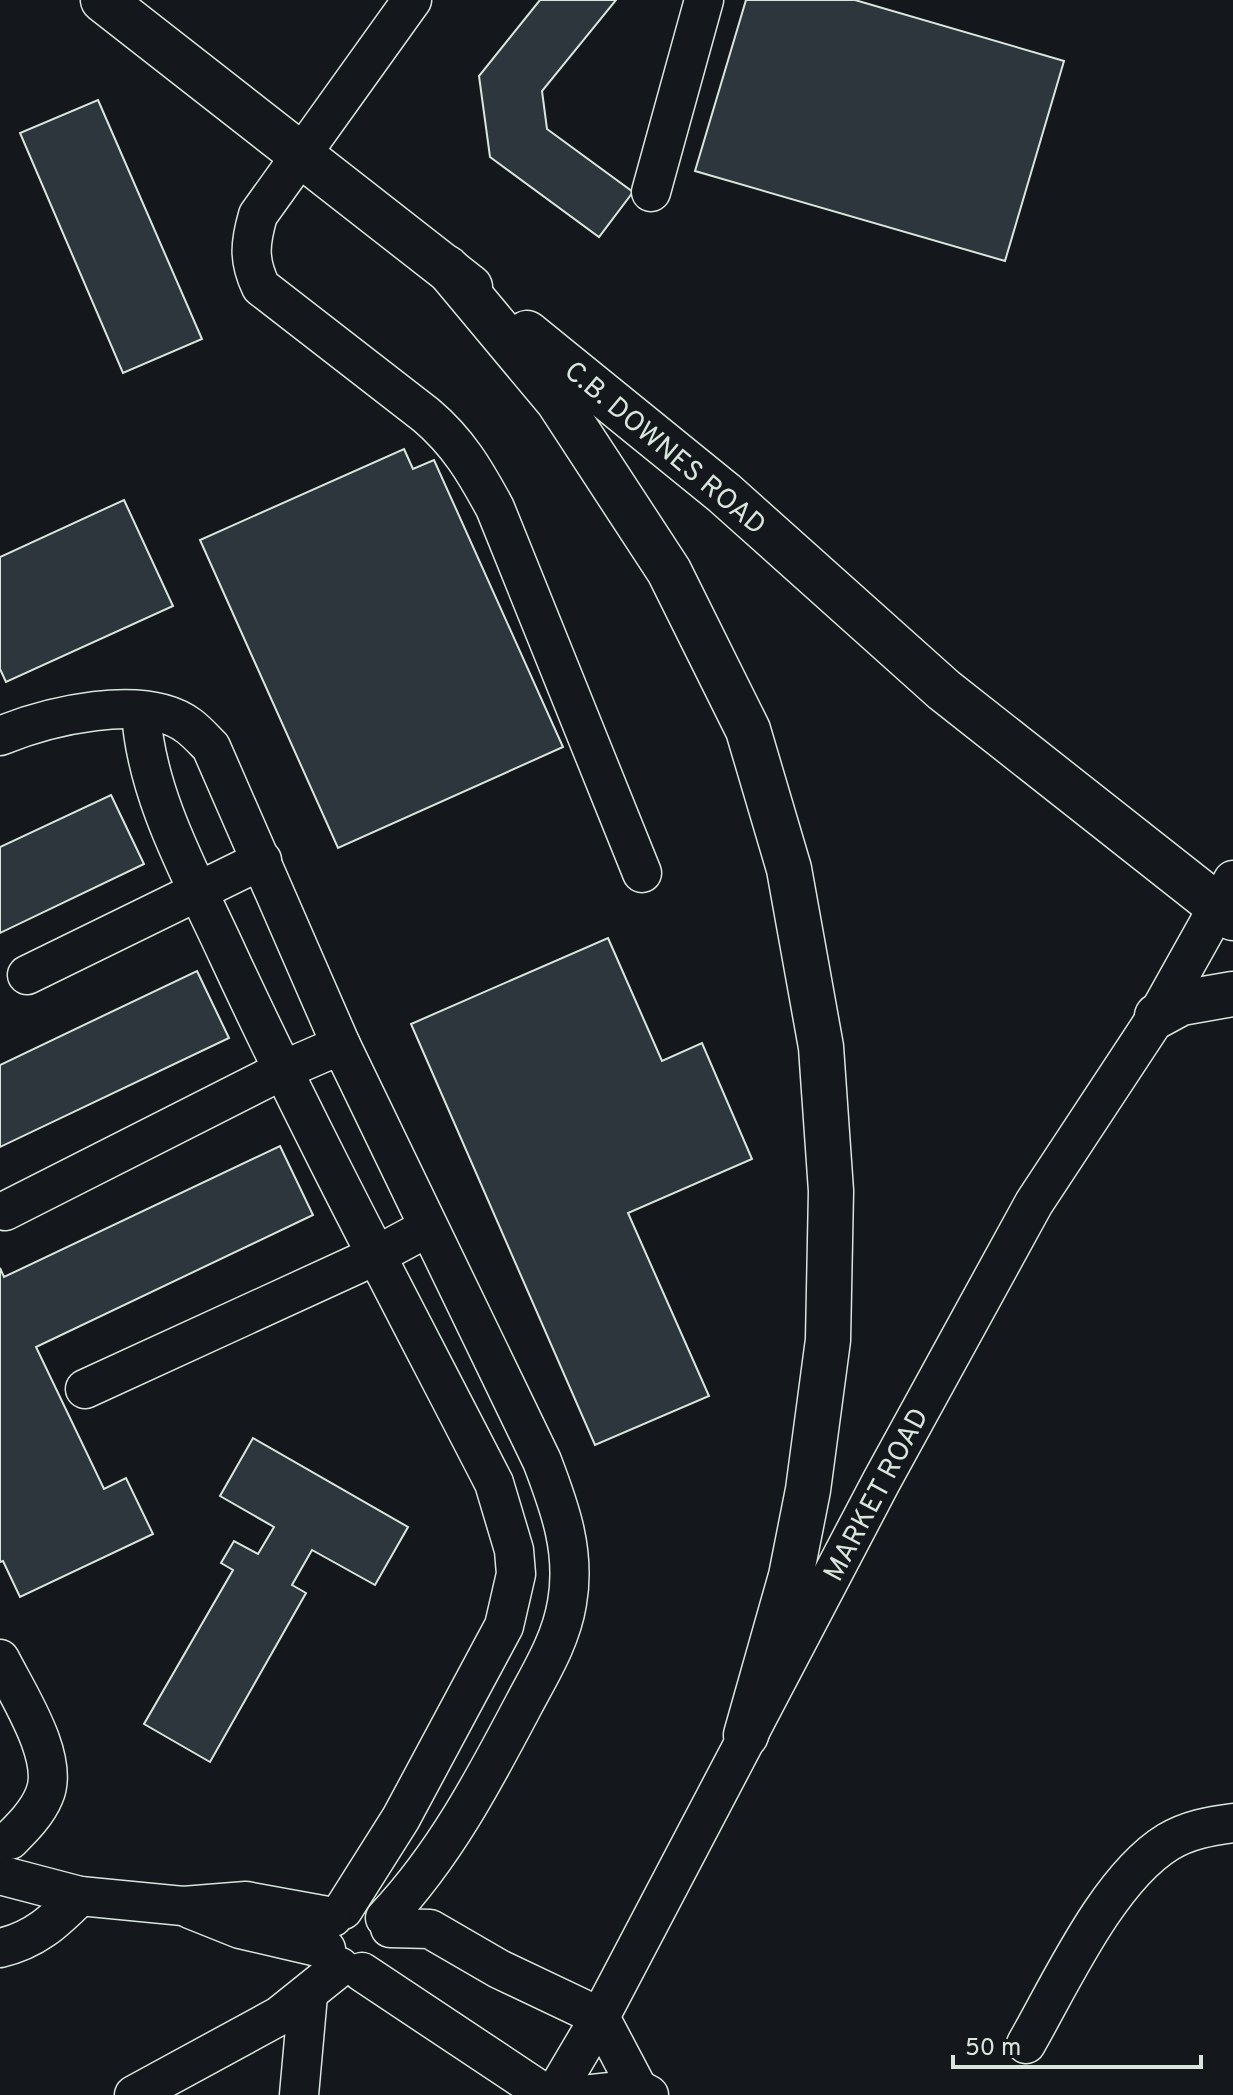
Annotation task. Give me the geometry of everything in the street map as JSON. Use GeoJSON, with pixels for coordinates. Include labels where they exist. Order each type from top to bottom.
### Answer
{"type":"FeatureCollection","features":[{"type":"Feature","properties":{"kind":"main road","name":"C.B. DOWNES ROAD"},"geometry":{"type":"LineString","coordinates":[[103,0],[447,268],[724,493],[944,690],[1228,902]]}},
{"type":"Feature","properties":{"kind":"main road"},"geometry":{"type":"LineString","coordinates":[[447,268],[558,401],[669,571],[748,730],[789,869],[821,1047],[831,1191],[828,1340],[808,1490],[791,1576],[746,1735]]}},
{"type":"Feature","properties":{"kind":"main road"},"geometry":{"type":"LineString","coordinates":[[1157,1016],[1181,1003],[1233,994]]}},
{"type":"Feature","properties":{"kind":"street"},"geometry":{"type":"LineString","coordinates":[[412,0],[258,215],[249,247],[252,270],[261,287],[426,415],[450,436],[467,457],[513,548],[642,873]]}},
{"type":"Feature","properties":{"kind":"street"},"geometry":{"type":"LineString","coordinates":[[651,192],[704,0]]}},
{"type":"Feature","properties":{"kind":"street"},"geometry":{"type":"LineString","coordinates":[[0,736],[26,726],[85,712],[141,712],[168,716],[187,724],[211,747],[341,1045],[542,1461],[562,1514],[569,1547],[567,1604],[557,1642],[445,1846],[388,1923],[390,1952],[383,1962],[341,1943],[230,1926],[183,1906],[80,1896],[10,1855],[46,1794],[49,1770],[43,1747],[0,1659]]}},
{"type":"Feature","properties":{"kind":"street"},"geometry":{"type":"LineString","coordinates":[[141,712],[143,747],[150,773],[198,891],[281,1071],[494,1483],[512,1539],[516,1574],[504,1626],[401,1818],[341,1943]]}},
{"type":"Feature","properties":{"kind":"street"},"geometry":{"type":"LineString","coordinates":[[27,975],[262,860]]}},
{"type":"Feature","properties":{"kind":"street","name":"MARKET ROAD"},"geometry":{"type":"LineString","coordinates":[[554,2095],[600,2017],[746,1735],[1034,1203],[1228,902]]}},
{"type":"Feature","properties":{"kind":"street"},"geometry":{"type":"LineString","coordinates":[[5,1211],[281,1071],[341,1045]]}},
{"type":"Feature","properties":{"kind":"street"},"geometry":{"type":"LineString","coordinates":[[85,1389],[377,1255],[427,1228]]}},
{"type":"Feature","properties":{"kind":"street"},"geometry":{"type":"LineString","coordinates":[[468,1696],[514,1723]]}},
{"type":"Feature","properties":{"kind":"street"},"geometry":{"type":"LineString","coordinates":[[1026,2044],[1118,1887],[1167,1843],[1203,1827],[1233,1823]]}},
{"type":"Feature","properties":{"kind":"street"},"geometry":{"type":"LineString","coordinates":[[0,1948],[19,1944],[46,1930],[80,1896]]}},
{"type":"Feature","properties":{"kind":"street"},"geometry":{"type":"LineString","coordinates":[[134,2095],[252,2031],[308,1995],[365,1906],[388,1923],[430,1929],[499,1969],[600,2017],[644,2092],[583,2095]]}},
{"type":"Feature","properties":{"kind":"street"},"geometry":{"type":"LineString","coordinates":[[341,1943],[547,2095]]}},
{"type":"Feature","properties":{"kind":"street"},"geometry":{"type":"LineString","coordinates":[[299,2095],[308,1995]]}},
{"type":"Feature","properties":{"kind":"building"},"geometry":{"type":"Polygon","coordinates":[[[540,0],[616,0],[542,91],[547,129],[633,192],[599,237],[490,157],[479,76],[540,0]]]}},
{"type":"Feature","properties":{"kind":"building"},"geometry":{"type":"Polygon","coordinates":[[[746,0],[855,0],[1064,61],[1005,261],[695,171],[746,0]]]}},
{"type":"Feature","properties":{"kind":"building"},"geometry":{"type":"Polygon","coordinates":[[[98,100],[202,339],[123,373],[20,133],[98,100]]]}},
{"type":"Feature","properties":{"kind":"building"},"geometry":{"type":"Polygon","coordinates":[[[404,449],[413,469],[434,460],[563,747],[338,848],[200,540],[404,449]]]}},
{"type":"Feature","properties":{"kind":"building"},"geometry":{"type":"Polygon","coordinates":[[[124,500],[173,606],[6,682],[0,669],[0,557],[124,500]]]}},
{"type":"Feature","properties":{"kind":"building"},"geometry":{"type":"Polygon","coordinates":[[[111,795],[144,864],[0,933],[0,847],[111,795]]]}},
{"type":"Feature","properties":{"kind":"building"},"geometry":{"type":"Polygon","coordinates":[[[608,938],[662,1061],[702,1043],[752,1159],[628,1213],[709,1396],[595,1445],[411,1024],[608,938]]]}},
{"type":"Feature","properties":{"kind":"building"},"geometry":{"type":"Polygon","coordinates":[[[197,971],[229,1038],[0,1147],[0,1065],[197,971]]]}},
{"type":"Feature","properties":{"kind":"building"},"geometry":{"type":"Polygon","coordinates":[[[280,1146],[313,1215],[36,1347],[104,1489],[126,1478],[153,1534],[20,1597],[3,1561],[0,1562],[0,1268],[4,1277],[280,1146]]]}},
{"type":"Feature","properties":{"kind":"building"},"geometry":{"type":"Polygon","coordinates":[[[253,1438],[408,1527],[375,1585],[312,1550],[292,1585],[306,1593],[210,1762],[144,1724],[233,1570],[221,1563],[234,1541],[258,1554],[274,1527],[220,1496],[253,1438]]]}}]}
